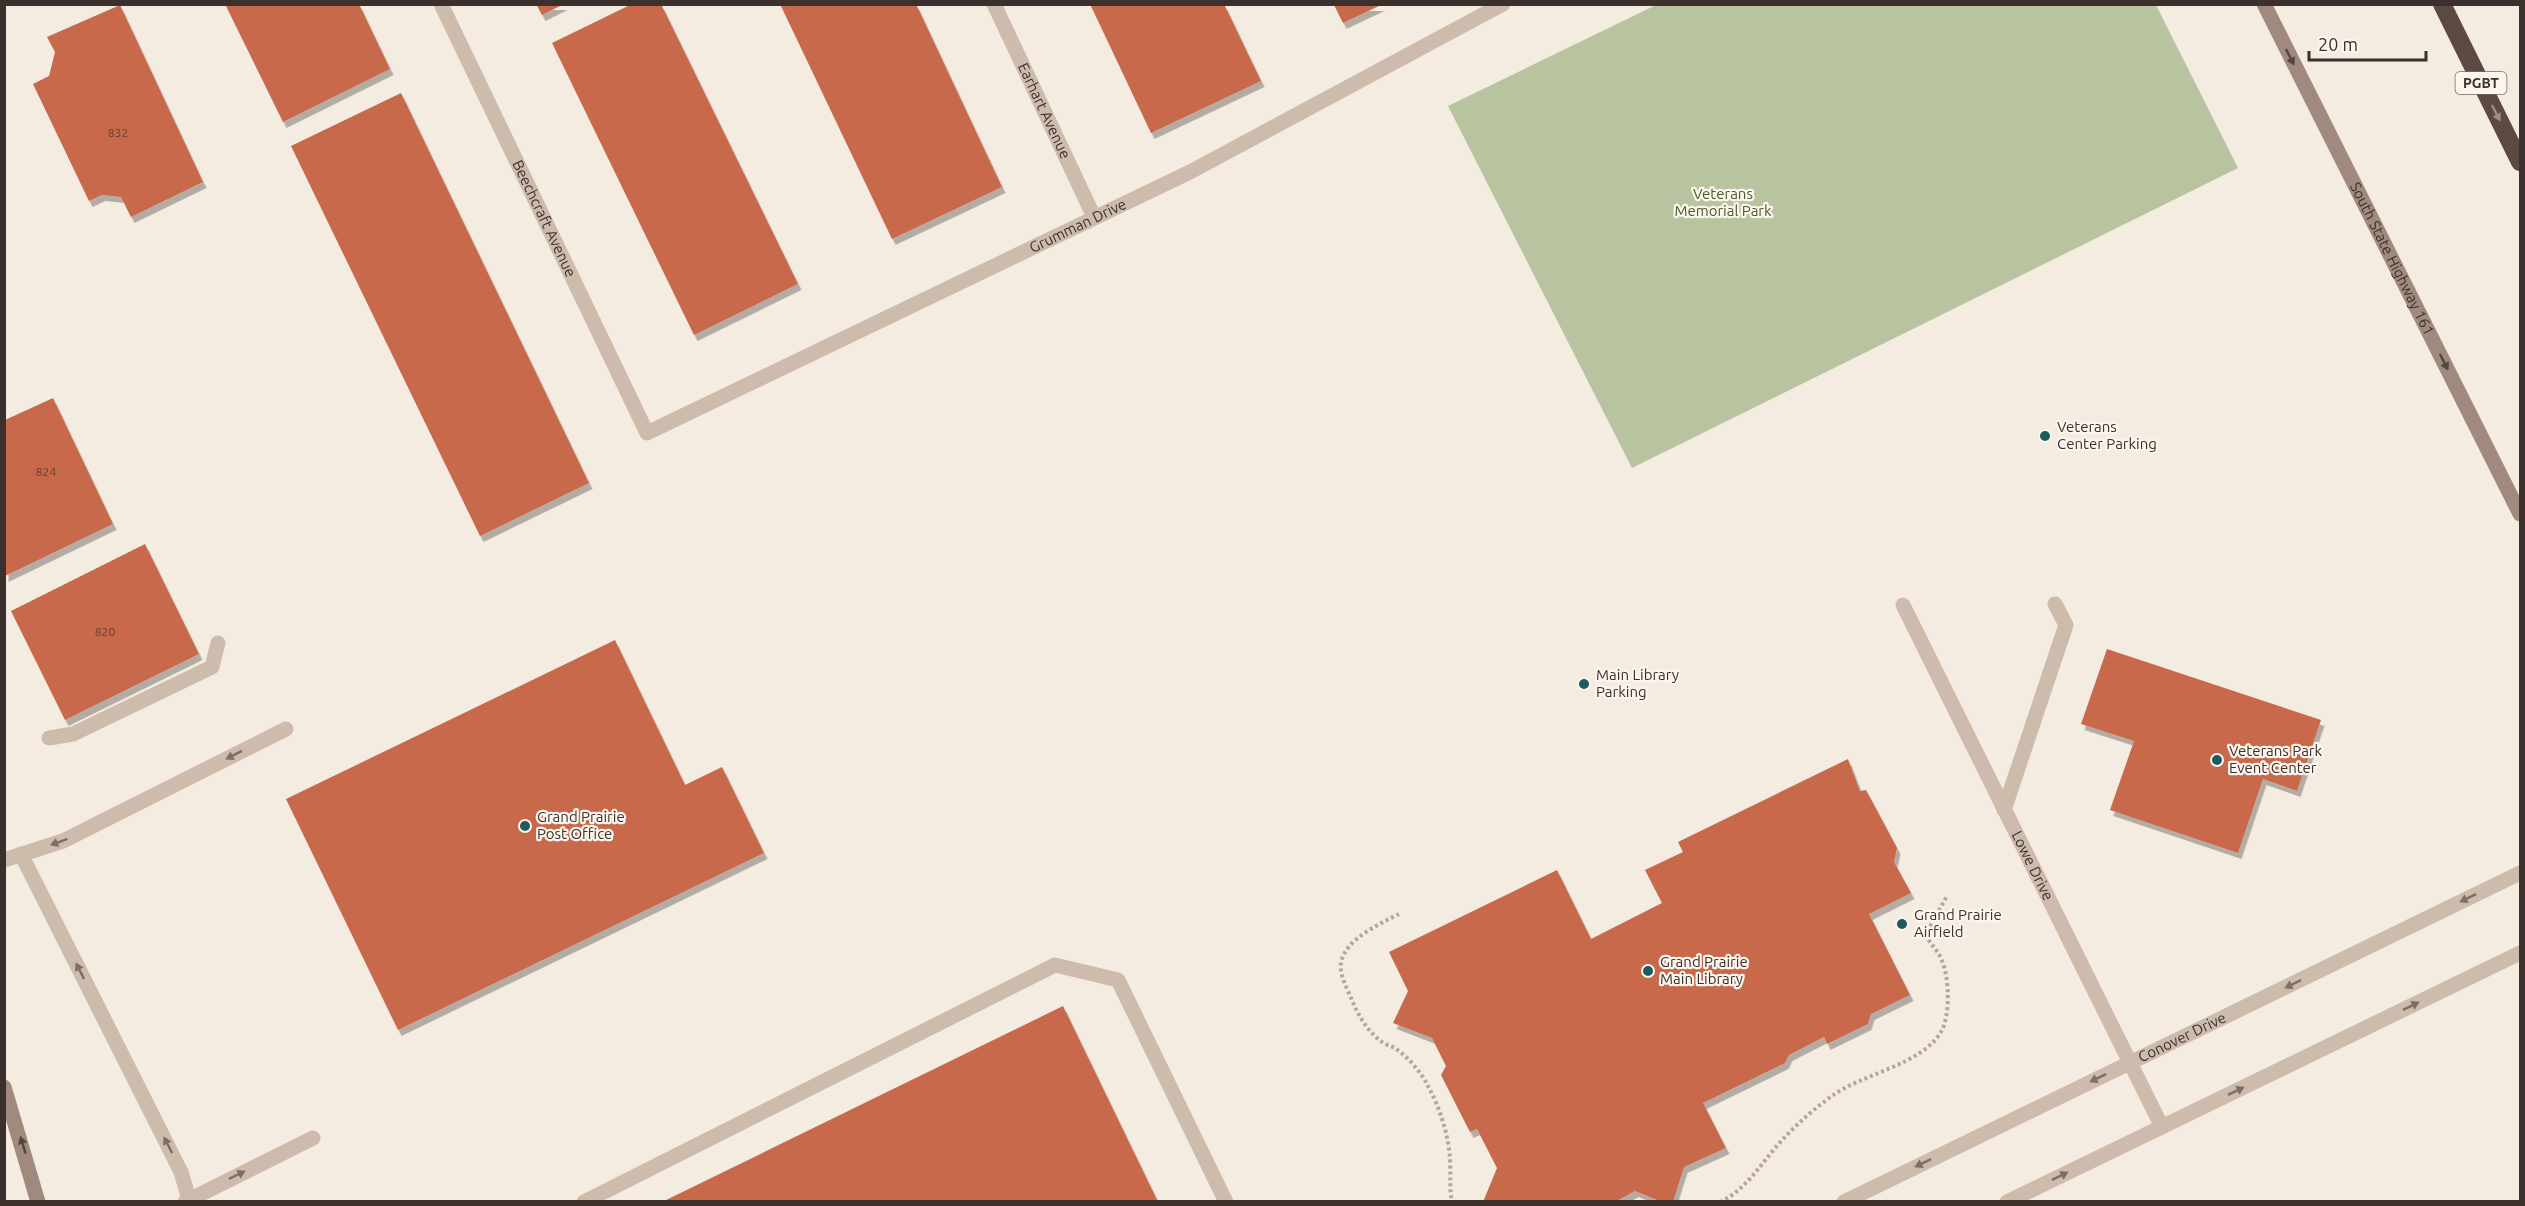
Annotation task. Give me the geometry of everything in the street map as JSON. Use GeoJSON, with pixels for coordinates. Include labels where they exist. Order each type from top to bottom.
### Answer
{"type":"FeatureCollection","features":[{"type":"Feature","properties":{"kind":"highway","name":"PGBT"},"geometry":{"type":"LineString","coordinates":[[2442,4],[2520,162]]}},
{"type":"Feature","properties":{"kind":"main road","name":"South State Highway 161"},"geometry":{"type":"LineString","coordinates":[[2264,4],[2520,514]]}},
{"type":"Feature","properties":{"kind":"main road"},"geometry":{"type":"LineString","coordinates":[[4,1087],[38,1202]]}},
{"type":"Feature","properties":{"kind":"street","name":"Beechcraft Avenue"},"geometry":{"type":"LineString","coordinates":[[441,4],[647,433]]}},
{"type":"Feature","properties":{"kind":"street","name":"Earhart Avenue"},"geometry":{"type":"LineString","coordinates":[[994,4],[1094,217]]}},
{"type":"Feature","properties":{"kind":"street","name":"Grumman Drive"},"geometry":{"type":"LineString","coordinates":[[647,433],[1190,172],[1503,4]]}},
{"type":"Feature","properties":{"kind":"street"},"geometry":{"type":"LineString","coordinates":[[2004,810],[2066,625],[2055,604]]}},
{"type":"Feature","properties":{"kind":"street","name":"Lowe Drive"},"geometry":{"type":"LineString","coordinates":[[1903,605],[2162,1127]]}},
{"type":"Feature","properties":{"kind":"street"},"geometry":{"type":"LineString","coordinates":[[49,738],[73,734],[212,666],[218,642]]}},
{"type":"Feature","properties":{"kind":"street"},"geometry":{"type":"LineString","coordinates":[[4,860],[63,841],[286,729]]}},
{"type":"Feature","properties":{"kind":"street"},"geometry":{"type":"LineString","coordinates":[[21,854],[181,1172],[187,1200],[313,1138]]}},
{"type":"Feature","properties":{"kind":"street","name":"Conover Drive"},"geometry":{"type":"LineString","coordinates":[[1844,1202],[2520,873]]}},
{"type":"Feature","properties":{"kind":"street"},"geometry":{"type":"LineString","coordinates":[[2007,1202],[2520,953]]}},
{"type":"Feature","properties":{"kind":"street"},"geometry":{"type":"LineString","coordinates":[[584,1202],[1055,965],[1118,980],[1226,1202]]}},
{"type":"Feature","properties":{"kind":"path"},"geometry":{"type":"LineString","coordinates":[[1720,1202],[1734,1196],[1784,1137],[1833,1095],[1927,1049],[1942,1031],[1949,1002],[1945,975],[1939,954],[1930,944],[1926,934],[1947,896]]}},
{"type":"Feature","properties":{"kind":"path"},"geometry":{"type":"LineString","coordinates":[[1399,914],[1364,933],[1348,949],[1341,963],[1344,982],[1366,1028],[1383,1043],[1396,1049],[1413,1065],[1427,1082],[1436,1100],[1450,1160],[1449,1184],[1452,1202]]}},
{"type":"Feature","properties":{"kind":"green space","name":"Veterans Memorial Park"},"geometry":{"type":"Polygon","coordinates":[[[1656,5],[2156,5],[2238,168],[1632,468],[1448,106],[1656,5]]]}},
{"type":"Feature","properties":{"kind":"building"},"geometry":{"type":"Polygon","coordinates":[[[225,4],[359,4],[390,69],[283,122],[225,4]]]}},
{"type":"Feature","properties":{"kind":"building"},"geometry":{"type":"Polygon","coordinates":[[[536,4],[564,4],[542,15],[536,4]]]}},
{"type":"Feature","properties":{"kind":"building"},"geometry":{"type":"Polygon","coordinates":[[[632,4],[661,4],[798,284],[694,335],[552,43],[632,4]]]}},
{"type":"Feature","properties":{"kind":"building"},"geometry":{"type":"Polygon","coordinates":[[[780,4],[916,4],[1002,187],[892,239],[780,4]]]}},
{"type":"Feature","properties":{"kind":"building"},"geometry":{"type":"Polygon","coordinates":[[[1090,4],[1224,4],[1261,81],[1151,133],[1090,4]]]}},
{"type":"Feature","properties":{"kind":"building"},"geometry":{"type":"Polygon","coordinates":[[[120,5],[203,182],[131,217],[121,197],[102,195],[89,201],[33,84],[49,76],[55,52],[47,37],[120,5]]]}},
{"type":"Feature","properties":{"kind":"building"},"geometry":{"type":"Polygon","coordinates":[[[1334,5],[1381,5],[1343,23],[1334,5]]]}},
{"type":"Feature","properties":{"kind":"building"},"geometry":{"type":"Polygon","coordinates":[[[401,93],[589,483],[480,536],[291,146],[401,93]]]}},
{"type":"Feature","properties":{"kind":"building"},"geometry":{"type":"Polygon","coordinates":[[[53,398],[113,524],[5,576],[5,420],[53,398]]]}},
{"type":"Feature","properties":{"kind":"building"},"geometry":{"type":"Polygon","coordinates":[[[145,544],[199,654],[65,720],[11,611],[145,544]]]}},
{"type":"Feature","properties":{"kind":"building","name":"Grand Prairie Post Office"},"geometry":{"type":"Polygon","coordinates":[[[615,640],[685,785],[722,767],[764,853],[398,1030],[286,799],[615,640]]]}},
{"type":"Feature","properties":{"kind":"building","name":"Veterans Park Event Center"},"geometry":{"type":"Polygon","coordinates":[[[2107,649],[2321,720],[2297,791],[2263,779],[2238,853],[2110,810],[2134,741],[2081,724],[2107,649]]]}},
{"type":"Feature","properties":{"kind":"building","name":"Grand Prairie Main Library"},"geometry":{"type":"Polygon","coordinates":[[[1848,759],[1860,791],[1866,790],[1897,848],[1894,862],[1911,893],[1869,914],[1910,995],[1871,1014],[1868,1024],[1827,1044],[1824,1037],[1789,1055],[1785,1063],[1703,1103],[1726,1148],[1684,1167],[1673,1202],[1662,1202],[1635,1191],[1615,1202],[1483,1202],[1497,1168],[1477,1129],[1470,1132],[1441,1075],[1446,1066],[1432,1038],[1393,1023],[1408,991],[1389,952],[1557,870],[1591,939],[1662,903],[1645,870],[1683,852],[1678,842],[1848,759]]]}},
{"type":"Feature","properties":{"kind":"building"},"geometry":{"type":"Polygon","coordinates":[[[1063,1006],[1158,1202],[662,1202],[1063,1006]]]}},
{"type":"Feature","properties":{"kind":"place","name":"Veterans Center Parking"},"geometry":{"type":"Point","coordinates":[2045,436]}},
{"type":"Feature","properties":{"kind":"place","name":"Main Library Parking"},"geometry":{"type":"Point","coordinates":[1584,684]}},
{"type":"Feature","properties":{"kind":"place","name":"Veterans Park Event Center"},"geometry":{"type":"Point","coordinates":[2217,760]}},
{"type":"Feature","properties":{"kind":"place","name":"Grand Prairie Post Office"},"geometry":{"type":"Point","coordinates":[525,826]}},
{"type":"Feature","properties":{"kind":"place","name":"Grand Prairie Airfield"},"geometry":{"type":"Point","coordinates":[1902,924]}},
{"type":"Feature","properties":{"kind":"place","name":"Grand Prairie Main Library"},"geometry":{"type":"Point","coordinates":[1648,971]}}]}
